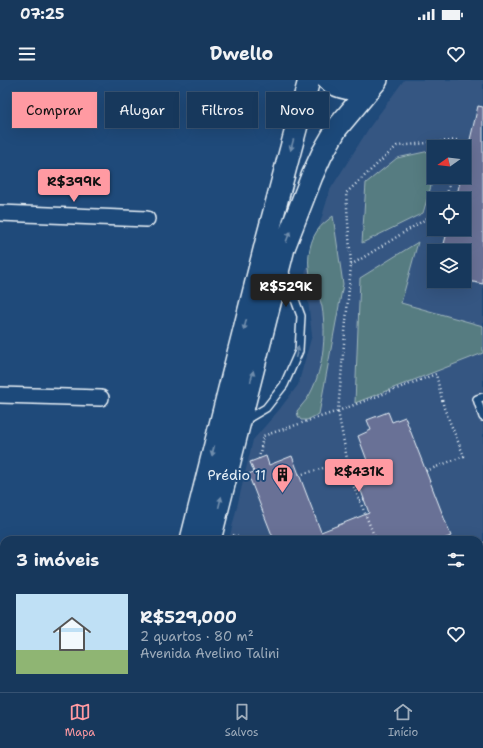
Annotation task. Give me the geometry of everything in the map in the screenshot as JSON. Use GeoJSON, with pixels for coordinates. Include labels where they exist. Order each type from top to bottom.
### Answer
{"type":"FeatureCollection","features":[{"type":"Feature","properties":{"kind":"main road"},"geometry":{"type":"LineString","coordinates":[[192,536],[263,253],[309,80]]}},
{"type":"Feature","properties":{"kind":"main road"},"geometry":{"type":"LineString","coordinates":[[328,80],[342,88],[353,90],[374,85]]}},
{"type":"Feature","properties":{"kind":"main road"},"geometry":{"type":"LineString","coordinates":[[211,536],[241,423],[284,248],[322,154],[337,128],[374,85]]}},
{"type":"Feature","properties":{"kind":"street"},"geometry":{"type":"LineString","coordinates":[[0,213],[147,219]]}},
{"type":"Feature","properties":{"kind":"street"},"geometry":{"type":"LineString","coordinates":[[0,395],[101,398]]}},
{"type":"Feature","properties":{"kind":"lane"},"geometry":{"type":"LineString","coordinates":[[241,423],[266,408],[284,386],[299,351],[301,316],[281,261]]}},
{"type":"Feature","properties":{"kind":"lane"},"geometry":{"type":"LineString","coordinates":[[483,397],[477,399],[483,417]]}},
{"type":"Feature","properties":{"kind":"path"},"geometry":{"type":"LineString","coordinates":[[374,536],[351,480],[338,410],[351,265],[346,193],[397,146],[427,143]]}},
{"type":"Feature","properties":{"kind":"path"},"geometry":{"type":"LineString","coordinates":[[351,265],[427,218]]}},
{"type":"Feature","properties":{"kind":"path"},"geometry":{"type":"LineString","coordinates":[[259,459],[263,436],[436,374],[444,408],[464,456],[426,471]]}},
{"type":"Feature","properties":{"kind":"path"},"geometry":{"type":"LineString","coordinates":[[299,475],[348,461]]}},
{"type":"Feature","properties":{"kind":"path"},"geometry":{"type":"LineString","coordinates":[[359,500],[364,499]]}},
{"type":"Feature","properties":{"kind":"shaded area"},"geometry":{"type":"Polygon","coordinates":[[[404,80],[483,80],[483,536],[230,536],[253,440],[298,385],[312,335],[305,274],[330,190],[369,128],[404,80]]]}},
{"type":"Feature","properties":{"kind":"green space"},"geometry":{"type":"Polygon","coordinates":[[[427,152],[427,184],[432,184],[429,192],[427,192],[427,200],[423,213],[362,243],[366,183],[397,158],[427,152]]]}},
{"type":"Feature","properties":{"kind":"green space"},"geometry":{"type":"Polygon","coordinates":[[[333,216],[343,284],[319,414],[307,420],[301,420],[297,411],[307,399],[317,378],[324,342],[322,307],[310,275],[309,255],[314,236],[317,231],[333,216]]]}},
{"type":"Feature","properties":{"kind":"green space"},"geometry":{"type":"Polygon","coordinates":[[[418,242],[401,303],[483,326],[483,353],[355,403],[360,278],[418,242]]]}},
{"type":"Feature","properties":{"kind":"building"},"geometry":{"type":"Polygon","coordinates":[[[478,106],[483,107],[483,284],[471,281],[471,244],[444,244],[446,236],[471,236],[471,192],[458,192],[459,184],[471,184],[470,140],[478,106]]]}},
{"type":"Feature","properties":{"kind":"building"},"geometry":{"type":"Polygon","coordinates":[[[388,412],[392,422],[405,417],[451,536],[272,536],[248,474],[254,472],[250,462],[266,456],[269,465],[292,456],[321,532],[369,513],[360,488],[375,482],[358,436],[371,430],[367,420],[388,412]]]}},
{"type":"Feature","properties":{"kind":"place","name":"Prédio 11"},"geometry":{"type":"Point","coordinates":[282,494]}}]}
